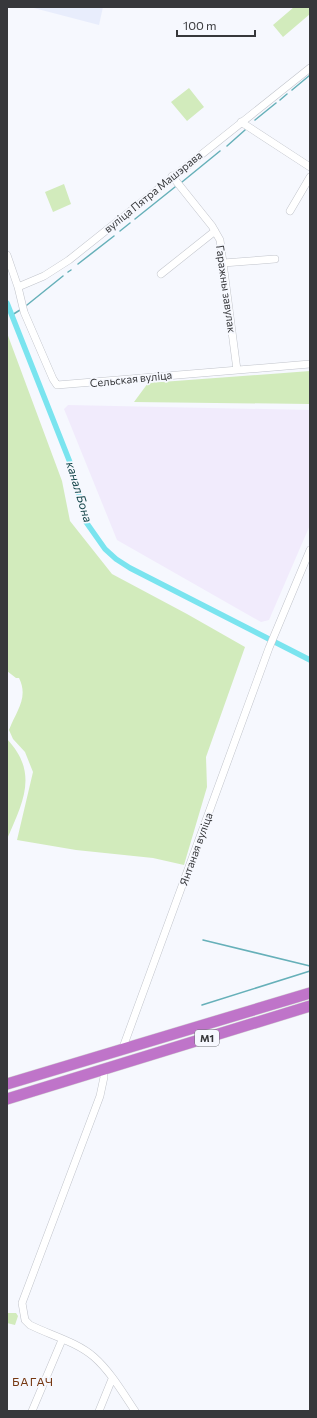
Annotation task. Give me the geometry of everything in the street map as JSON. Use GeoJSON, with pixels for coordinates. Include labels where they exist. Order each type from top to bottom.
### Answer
{"type":"FeatureCollection","features":[{"type":"Feature","properties":{"kind":"highway","name":"М1"},"geometry":{"type":"LineString","coordinates":[[7,1084],[310,993]]}},
{"type":"Feature","properties":{"kind":"highway","name":"М1"},"geometry":{"type":"LineString","coordinates":[[7,1099],[310,1006]]}},
{"type":"Feature","properties":{"kind":"street","name":"вуліца Пятра Машэрава"},"geometry":{"type":"LineString","coordinates":[[18,287],[44,276],[69,260],[172,176],[310,68]]}},
{"type":"Feature","properties":{"kind":"street"},"geometry":{"type":"LineString","coordinates":[[241,122],[310,168]]}},
{"type":"Feature","properties":{"kind":"street","name":"Гаражны завулак"},"geometry":{"type":"LineString","coordinates":[[172,176],[215,231],[220,240],[237,370]]}},
{"type":"Feature","properties":{"kind":"street"},"geometry":{"type":"LineString","coordinates":[[290,210],[310,177]]}},
{"type":"Feature","properties":{"kind":"street"},"geometry":{"type":"LineString","coordinates":[[161,274],[215,231]]}},
{"type":"Feature","properties":{"kind":"street"},"geometry":{"type":"LineString","coordinates":[[7,255],[18,287]]}},
{"type":"Feature","properties":{"kind":"street"},"geometry":{"type":"LineString","coordinates":[[223,263],[275,260]]}},
{"type":"Feature","properties":{"kind":"street","name":"Сельская вуліца"},"geometry":{"type":"LineString","coordinates":[[18,287],[24,312],[57,385],[310,364]]}},
{"type":"Feature","properties":{"kind":"street","name":"Янтаная вуліца"},"geometry":{"type":"LineString","coordinates":[[122,1050],[269,648],[310,550]]}},
{"type":"Feature","properties":{"kind":"street"},"geometry":{"type":"LineString","coordinates":[[103,1070],[104,1077],[100,1096],[22,1303],[25,1320],[30,1325],[94,1356],[135,1411]]}},
{"type":"Feature","properties":{"kind":"street"},"geometry":{"type":"LineString","coordinates":[[32,1411],[62,1340]]}},
{"type":"Feature","properties":{"kind":"street"},"geometry":{"type":"LineString","coordinates":[[99,1411],[112,1379]]}},
{"type":"Feature","properties":{"kind":"shaded area"},"geometry":{"type":"Polygon","coordinates":[[[30,7],[103,7],[99,25],[30,7]]]}},
{"type":"Feature","properties":{"kind":"shaded area"},"geometry":{"type":"Polygon","coordinates":[[[68,405],[310,410],[310,525],[269,620],[261,622],[117,540],[64,409],[68,405]]]}},
{"type":"Feature","properties":{"kind":"green space"},"geometry":{"type":"Polygon","coordinates":[[[294,7],[310,7],[310,14],[283,37],[273,25],[294,7]]]}},
{"type":"Feature","properties":{"kind":"green space"},"geometry":{"type":"Polygon","coordinates":[[[189,88],[204,107],[187,121],[171,102],[189,88]]]}},
{"type":"Feature","properties":{"kind":"green space"},"geometry":{"type":"Polygon","coordinates":[[[64,184],[71,204],[53,212],[45,192],[64,184]]]}},
{"type":"Feature","properties":{"kind":"green space"},"geometry":{"type":"Polygon","coordinates":[[[7,333],[62,481],[70,521],[112,574],[245,647],[206,757],[207,787],[184,865],[153,858],[76,850],[17,840],[33,772],[25,752],[13,739],[9,730],[20,704],[23,692],[19,678],[16,678],[7,671],[7,333]]]}},
{"type":"Feature","properties":{"kind":"green space"},"geometry":{"type":"Polygon","coordinates":[[[310,371],[310,404],[134,402],[148,383],[310,371]]]}},
{"type":"Feature","properties":{"kind":"green space"},"geometry":{"type":"Polygon","coordinates":[[[7,739],[17,752],[23,764],[25,788],[18,813],[7,839],[7,739]]]}},
{"type":"Feature","properties":{"kind":"green space"},"geometry":{"type":"Polygon","coordinates":[[[7,1313],[16,1313],[18,1316],[15,1325],[7,1323],[7,1313]]]}},
{"type":"Feature","properties":{"kind":"waterway"},"geometry":{"type":"LineString","coordinates":[[292,90],[310,75]]}},
{"type":"Feature","properties":{"kind":"waterway"},"geometry":{"type":"LineString","coordinates":[[280,100],[287,94]]}},
{"type":"Feature","properties":{"kind":"waterway"},"geometry":{"type":"LineString","coordinates":[[255,120],[276,103]]}},
{"type":"Feature","properties":{"kind":"waterway"},"geometry":{"type":"LineString","coordinates":[[227,146],[245,130]]}},
{"type":"Feature","properties":{"kind":"waterway"},"geometry":{"type":"LineString","coordinates":[[182,182],[220,151]]}},
{"type":"Feature","properties":{"kind":"waterway"},"geometry":{"type":"LineString","coordinates":[[135,219],[175,187]]}},
{"type":"Feature","properties":{"kind":"waterway"},"geometry":{"type":"LineString","coordinates":[[120,231],[130,223]]}},
{"type":"Feature","properties":{"kind":"waterway"},"geometry":{"type":"LineString","coordinates":[[78,264],[114,236]]}},
{"type":"Feature","properties":{"kind":"waterway"},"geometry":{"type":"LineString","coordinates":[[27,305],[63,276]]}},
{"type":"Feature","properties":{"kind":"waterway","name":"канал Бона"},"geometry":{"type":"LineString","coordinates":[[7,303],[71,465],[86,522],[105,549],[116,559],[130,568],[310,660]]}},
{"type":"Feature","properties":{"kind":"waterway"},"geometry":{"type":"LineString","coordinates":[[12,315],[20,310]]}},
{"type":"Feature","properties":{"kind":"waterway"},"geometry":{"type":"LineString","coordinates":[[203,940],[310,966]]}},
{"type":"Feature","properties":{"kind":"waterway"},"geometry":{"type":"LineString","coordinates":[[202,1005],[310,971]]}},
{"type":"Feature","properties":{"kind":"district","name":"БАГАЧ"},"geometry":{"type":"Point","coordinates":[33,1382]}}]}
